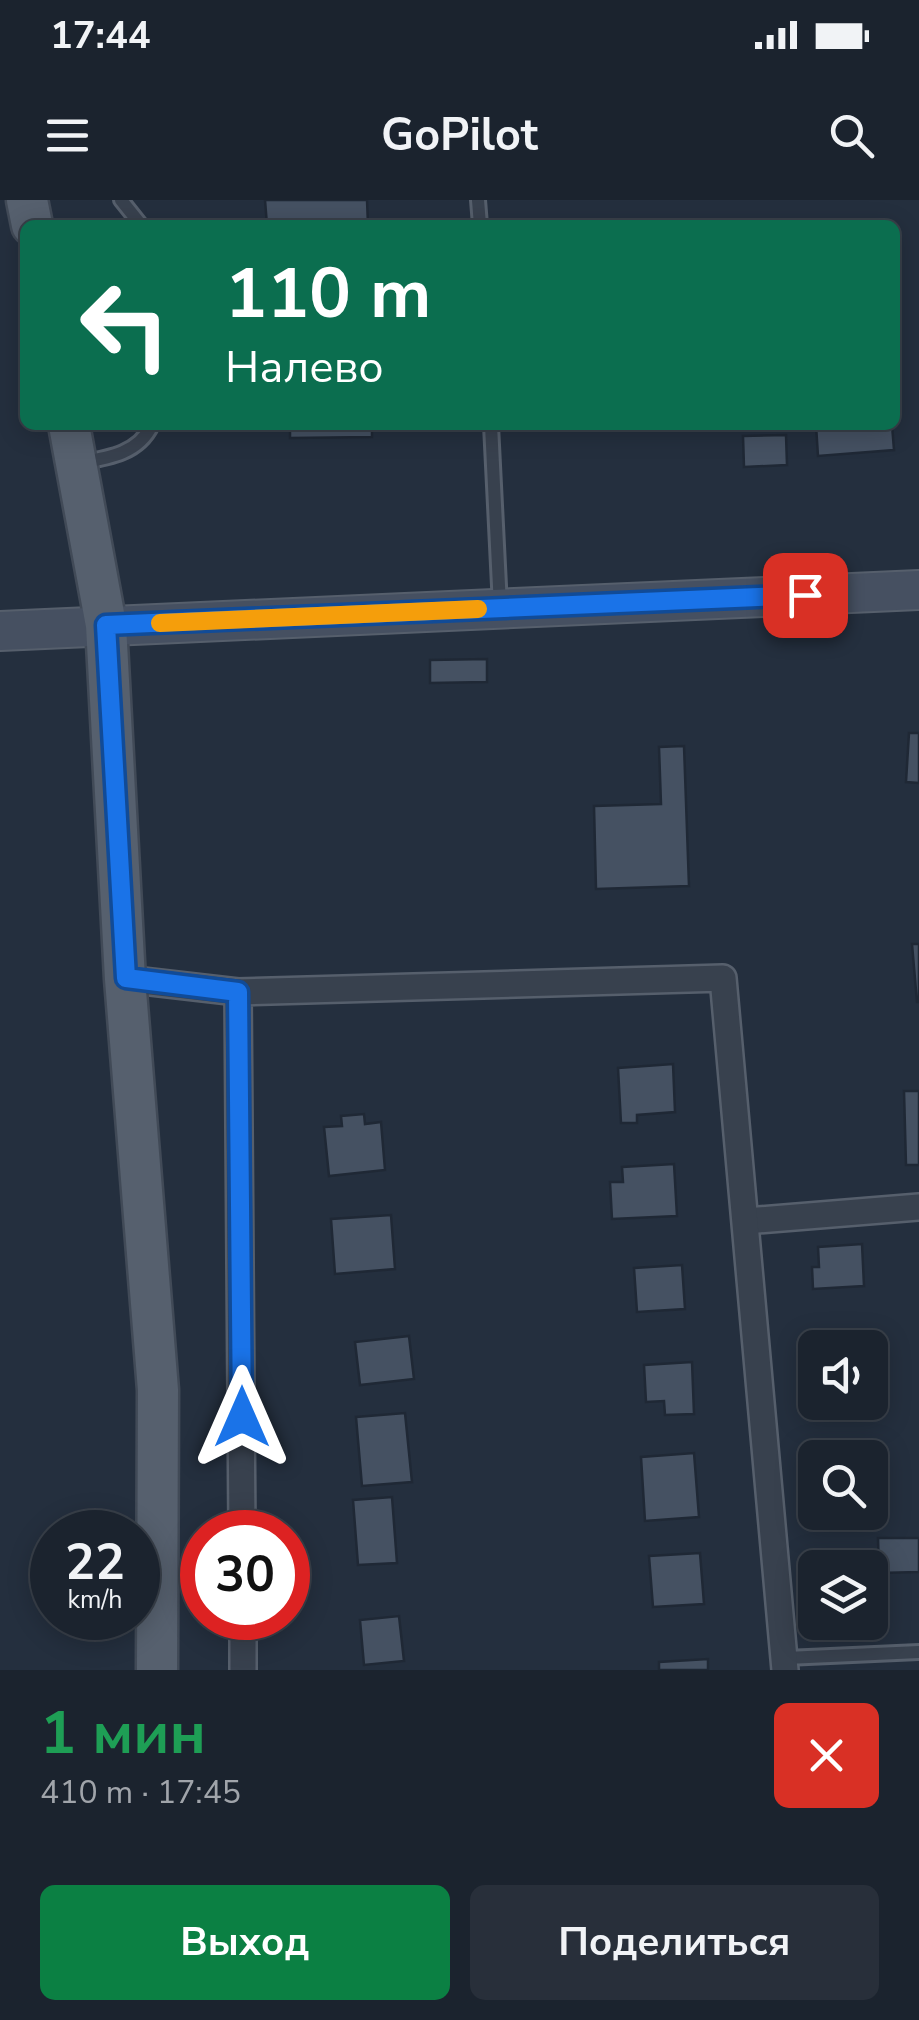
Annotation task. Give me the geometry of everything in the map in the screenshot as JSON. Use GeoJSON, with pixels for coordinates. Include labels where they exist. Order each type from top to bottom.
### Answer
{"type":"FeatureCollection","features":[{"type":"Feature","properties":{"kind":"main road"},"geometry":{"type":"LineString","coordinates":[[72,444],[106,625],[126,978],[158,1390],[157,1670]]}},
{"type":"Feature","properties":{"kind":"street"},"geometry":{"type":"LineString","coordinates":[[0,631],[919,590]]}},
{"type":"Feature","properties":{"kind":"street"},"geometry":{"type":"LineString","coordinates":[[126,978],[238,992],[723,978],[786,1664]]}},
{"type":"Feature","properties":{"kind":"street"},"geometry":{"type":"LineString","coordinates":[[238,992],[242,1510]]}},
{"type":"Feature","properties":{"kind":"street"},"geometry":{"type":"LineString","coordinates":[[746,1221],[919,1207]]}},
{"type":"Feature","properties":{"kind":"street"},"geometry":{"type":"LineString","coordinates":[[243,1640],[244,1670]]}},
{"type":"Feature","properties":{"kind":"lane"},"geometry":{"type":"LineString","coordinates":[[121,200],[137,220]]}},
{"type":"Feature","properties":{"kind":"lane"},"geometry":{"type":"LineString","coordinates":[[72,444],[111,458],[144,441],[150,430]]}},
{"type":"Feature","properties":{"kind":"lane"},"geometry":{"type":"LineString","coordinates":[[491,430],[500,608]]}},
{"type":"Feature","properties":{"kind":"lane"},"geometry":{"type":"LineString","coordinates":[[786,1664],[919,1652]]}},
{"type":"Feature","properties":{"kind":"building"},"geometry":{"type":"Polygon","coordinates":[[[265,200],[367,200],[368,220],[267,220],[265,200]]]}},
{"type":"Feature","properties":{"kind":"building"},"geometry":{"type":"Polygon","coordinates":[[[290,430],[372,430],[372,437],[290,438],[290,430]]]}},
{"type":"Feature","properties":{"kind":"building"},"geometry":{"type":"Polygon","coordinates":[[[816,430],[892,430],[894,450],[818,456],[816,430]]]}},
{"type":"Feature","properties":{"kind":"building"},"geometry":{"type":"Polygon","coordinates":[[[786,435],[787,465],[744,467],[743,436],[786,435]]]}},
{"type":"Feature","properties":{"kind":"building"},"geometry":{"type":"Polygon","coordinates":[[[487,659],[487,682],[430,683],[430,660],[487,659]]]}},
{"type":"Feature","properties":{"kind":"building"},"geometry":{"type":"Polygon","coordinates":[[[909,733],[919,733],[919,783],[906,782],[909,733]]]}},
{"type":"Feature","properties":{"kind":"building"},"geometry":{"type":"Polygon","coordinates":[[[684,746],[689,886],[596,889],[594,806],[661,804],[659,747],[684,746]]]}},
{"type":"Feature","properties":{"kind":"building"},"geometry":{"type":"Polygon","coordinates":[[[912,944],[919,944],[919,1002],[917,1002],[912,944]]]}},
{"type":"Feature","properties":{"kind":"building"},"geometry":{"type":"Polygon","coordinates":[[[673,1064],[675,1112],[637,1115],[637,1123],[621,1123],[618,1068],[673,1064]]]}},
{"type":"Feature","properties":{"kind":"building"},"geometry":{"type":"Polygon","coordinates":[[[904,1091],[919,1091],[919,1165],[906,1165],[904,1091]]]}},
{"type":"Feature","properties":{"kind":"building"},"geometry":{"type":"Polygon","coordinates":[[[364,1114],[365,1124],[381,1122],[385,1170],[329,1176],[324,1127],[342,1126],[341,1116],[364,1114]]]}},
{"type":"Feature","properties":{"kind":"building"},"geometry":{"type":"Polygon","coordinates":[[[674,1164],[677,1216],[612,1219],[610,1182],[623,1182],[622,1167],[674,1164]]]}},
{"type":"Feature","properties":{"kind":"building"},"geometry":{"type":"Polygon","coordinates":[[[391,1215],[395,1269],[335,1274],[331,1219],[391,1215]]]}},
{"type":"Feature","properties":{"kind":"building"},"geometry":{"type":"Polygon","coordinates":[[[862,1244],[864,1286],[813,1289],[812,1267],[819,1267],[818,1247],[862,1244]]]}},
{"type":"Feature","properties":{"kind":"building"},"geometry":{"type":"Polygon","coordinates":[[[682,1265],[685,1309],[637,1312],[634,1268],[682,1265]]]}},
{"type":"Feature","properties":{"kind":"building"},"geometry":{"type":"Polygon","coordinates":[[[409,1336],[414,1379],[360,1385],[355,1342],[409,1336]]]}},
{"type":"Feature","properties":{"kind":"building"},"geometry":{"type":"Polygon","coordinates":[[[692,1362],[694,1414],[665,1415],[664,1401],[646,1402],[644,1365],[692,1362]]]}},
{"type":"Feature","properties":{"kind":"building"},"geometry":{"type":"Polygon","coordinates":[[[405,1413],[412,1482],[362,1486],[356,1417],[405,1413]]]}},
{"type":"Feature","properties":{"kind":"building"},"geometry":{"type":"Polygon","coordinates":[[[694,1453],[699,1517],[645,1521],[641,1457],[694,1453]]]}},
{"type":"Feature","properties":{"kind":"building"},"geometry":{"type":"Polygon","coordinates":[[[392,1497],[397,1563],[358,1565],[353,1500],[392,1497]]]}},
{"type":"Feature","properties":{"kind":"building"},"geometry":{"type":"Polygon","coordinates":[[[878,1538],[919,1538],[919,1572],[888,1573],[888,1550],[878,1550],[878,1538]]]}},
{"type":"Feature","properties":{"kind":"building"},"geometry":{"type":"Polygon","coordinates":[[[700,1553],[704,1604],[653,1607],[649,1556],[700,1553]]]}},
{"type":"Feature","properties":{"kind":"building"},"geometry":{"type":"Polygon","coordinates":[[[399,1616],[404,1661],[364,1665],[360,1620],[399,1616]]]}},
{"type":"Feature","properties":{"kind":"building"},"geometry":{"type":"Polygon","coordinates":[[[708,1659],[708,1670],[659,1670],[659,1662],[708,1659]]]}},
{"type":"Feature","properties":{"kind":"slow traffic"},"geometry":{"type":"LineString","coordinates":[[160,623],[478,609]]}},
{"type":"Feature","properties":{"kind":"route"},"geometry":{"type":"LineString","coordinates":[[242,1417],[238,992],[126,978],[106,625],[805,595]]}}]}
